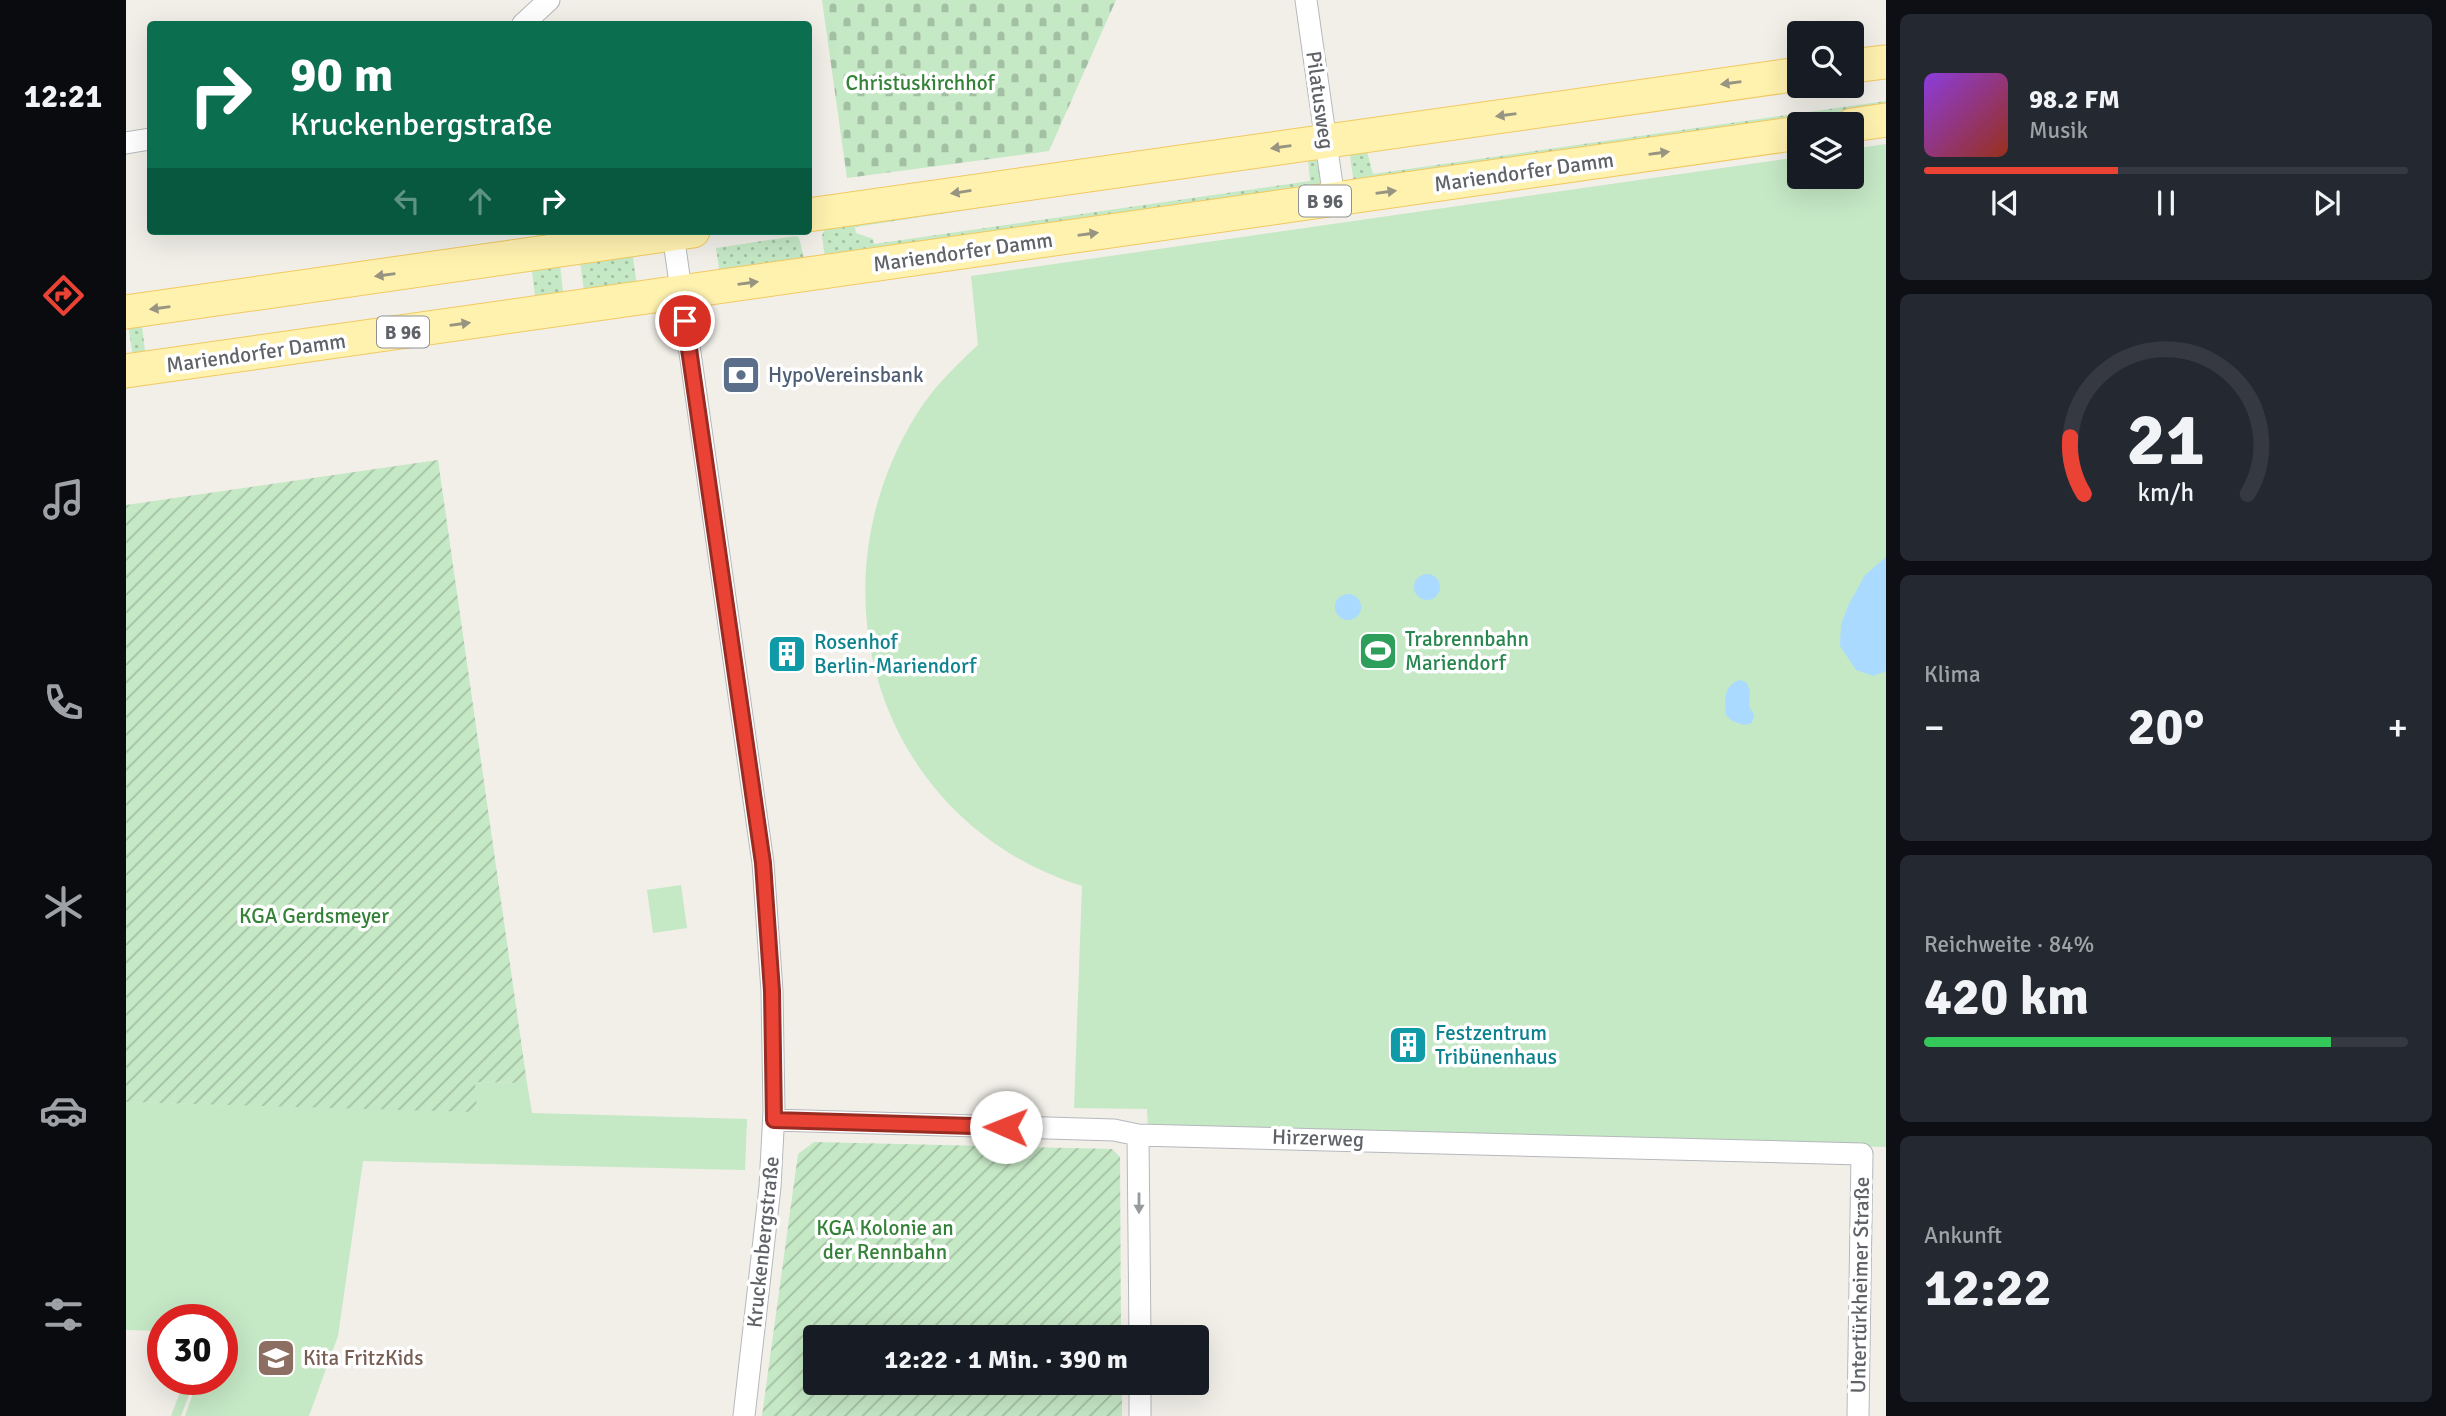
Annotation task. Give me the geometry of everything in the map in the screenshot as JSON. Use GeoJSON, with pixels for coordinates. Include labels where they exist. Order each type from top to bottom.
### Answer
{"type":"FeatureCollection","features":[{"type":"Feature","properties":{"kind":"main road"},"geometry":{"type":"LineString","coordinates":[[1864,65],[1886,62]]}},
{"type":"Feature","properties":{"kind":"main road"},"geometry":{"type":"LineString","coordinates":[[812,214],[1787,76]]}},
{"type":"Feature","properties":{"kind":"main road"},"geometry":{"type":"LineString","coordinates":[[1864,123],[1886,120]]}},
{"type":"Feature","properties":{"kind":"main road","name":"Mariendorfer Damm"},"geometry":{"type":"LineString","coordinates":[[126,372],[1787,135]]}},
{"type":"Feature","properties":{"kind":"main road"},"geometry":{"type":"LineString","coordinates":[[126,312],[662,235]]}},
{"type":"Feature","properties":{"kind":"street"},"geometry":{"type":"LineString","coordinates":[[526,21],[549,0]]}},
{"type":"Feature","properties":{"kind":"street","name":"Pilatusweg"},"geometry":{"type":"LineString","coordinates":[[1306,0],[1334,199]]}},
{"type":"Feature","properties":{"kind":"street"},"geometry":{"type":"LineString","coordinates":[[126,143],[147,140]]}},
{"type":"Feature","properties":{"kind":"street","name":"Kruckenbergstraße"},"geometry":{"type":"LineString","coordinates":[[683,235],[680,292],[763,863],[772,991],[774,1120],[770,1187],[744,1416]]}},
{"type":"Feature","properties":{"kind":"street","name":"Hirzerweg"},"geometry":{"type":"LineString","coordinates":[[774,1120],[1114,1130],[1138,1135],[1862,1154]]}},
{"type":"Feature","properties":{"kind":"street"},"geometry":{"type":"LineString","coordinates":[[1138,1135],[1140,1325]]}},
{"type":"Feature","properties":{"kind":"street","name":"Untertürkheimer Straße"},"geometry":{"type":"LineString","coordinates":[[1858,1416],[1862,1154]]}},
{"type":"Feature","properties":{"kind":"street"},"geometry":{"type":"LineString","coordinates":[[1140,1395],[1140,1416]]}},
{"type":"Feature","properties":{"kind":"green space","name":"Christuskirchhof"},"geometry":{"type":"Polygon","coordinates":[[[822,0],[1116,0],[1049,151],[847,178],[822,0]]]}},
{"type":"Feature","properties":{"kind":"green space"},"geometry":{"type":"Polygon","coordinates":[[[1787,88],[1787,92],[1367,152],[1373,174],[1787,115],[1787,123],[1354,184],[1349,148],[1787,88]]]}},
{"type":"Feature","properties":{"kind":"green space"},"geometry":{"type":"Polygon","coordinates":[[[1886,101],[1886,109],[1864,112],[1809,112],[1886,101]]]}},
{"type":"Feature","properties":{"kind":"green space","name":"Trabrennbahn Mariendorf"},"geometry":{"type":"Polygon","coordinates":[[[1886,144],[1886,1147],[1148,1128],[1147,1109],[1074,1108],[1082,886],[1012,855],[955,810],[911,755],[882,691],[867,623],[868,552],[885,481],[924,403],[978,345],[971,276],[1787,159],[1787,189],[1864,189],[1864,147],[1886,144]]]}},
{"type":"Feature","properties":{"kind":"green space"},"geometry":{"type":"Polygon","coordinates":[[[1316,155],[1321,182],[1320,187],[825,257],[822,236],[824,231],[832,227],[1316,155]],[[1308,158],[855,227],[856,233],[873,239],[874,244],[1310,181],[1308,158]]]}},
{"type":"Feature","properties":{"kind":"green space"},"geometry":{"type":"Polygon","coordinates":[[[796,236],[799,238],[804,258],[720,275],[716,248],[796,236]]]}},
{"type":"Feature","properties":{"kind":"green space"},"geometry":{"type":"Polygon","coordinates":[[[632,251],[637,287],[584,291],[580,262],[632,251]]]}},
{"type":"Feature","properties":{"kind":"green space"},"geometry":{"type":"Polygon","coordinates":[[[560,265],[563,292],[133,356],[128,325],[560,265]],[[532,271],[142,326],[145,351],[535,296],[532,271]]]}},
{"type":"Feature","properties":{"kind":"green space","name":"KGA Gerdsmeyer"},"geometry":{"type":"Polygon","coordinates":[[[438,460],[527,1083],[475,1082],[477,1112],[126,1102],[126,505],[438,460]]]}},
{"type":"Feature","properties":{"kind":"green space"},"geometry":{"type":"Polygon","coordinates":[[[681,885],[687,928],[653,933],[647,890],[681,885]]]}},
{"type":"Feature","properties":{"kind":"green space"},"geometry":{"type":"Polygon","coordinates":[[[474,1082],[527,1083],[532,1113],[747,1119],[745,1170],[363,1161],[338,1336],[309,1416],[185,1416],[192,1395],[238,1395],[238,1304],[147,1304],[147,1331],[126,1330],[126,1102],[477,1111],[474,1082]]]}},
{"type":"Feature","properties":{"kind":"green space","name":"KGA Kolonie an der Rennbahn"},"geometry":{"type":"Polygon","coordinates":[[[814,1142],[1112,1149],[1120,1157],[1121,1325],[803,1325],[803,1395],[1122,1395],[1122,1416],[762,1416],[798,1154],[814,1142]]]}},
{"type":"Feature","properties":{"kind":"green space"},"geometry":{"type":"Polygon","coordinates":[[[179,1395],[189,1395],[181,1416],[171,1416],[179,1395]]]}},
{"type":"Feature","properties":{"kind":"water"},"geometry":{"type":"Polygon","coordinates":[[[1886,557],[1886,671],[1873,676],[1856,670],[1840,646],[1841,625],[1865,575],[1886,557]]]}},
{"type":"Feature","properties":{"kind":"water"},"geometry":{"type":"Polygon","coordinates":[[[1427,574],[1436,578],[1440,587],[1436,596],[1427,600],[1418,596],[1414,587],[1418,578],[1427,574]]]}},
{"type":"Feature","properties":{"kind":"water"},"geometry":{"type":"Polygon","coordinates":[[[1348,594],[1357,598],[1361,607],[1357,616],[1348,620],[1339,616],[1335,607],[1339,598],[1348,594]]]}},
{"type":"Feature","properties":{"kind":"water"},"geometry":{"type":"Polygon","coordinates":[[[1739,680],[1746,682],[1750,691],[1749,706],[1754,715],[1752,723],[1744,725],[1732,721],[1726,715],[1725,699],[1728,690],[1739,680]]]}},
{"type":"Feature","properties":{"kind":"place","name":"HypoVereinsbank"},"geometry":{"type":"Point","coordinates":[741,375]}},
{"type":"Feature","properties":{"kind":"place","name":"Trabrennbahn Mariendorf"},"geometry":{"type":"Point","coordinates":[1378,651]}},
{"type":"Feature","properties":{"kind":"place","name":"Rosenhof Berlin-Mariendorf"},"geometry":{"type":"Point","coordinates":[787,654]}},
{"type":"Feature","properties":{"kind":"place","name":"Festzentrum Tribünenhaus"},"geometry":{"type":"Point","coordinates":[1408,1045]}},
{"type":"Feature","properties":{"kind":"place","name":"Kita FritzKids"},"geometry":{"type":"Point","coordinates":[276,1358]}},
{"type":"Feature","properties":{"kind":"route"},"geometry":{"type":"LineString","coordinates":[[685,321],[763,863],[772,991],[774,1120],[1006,1127]]}}]}
